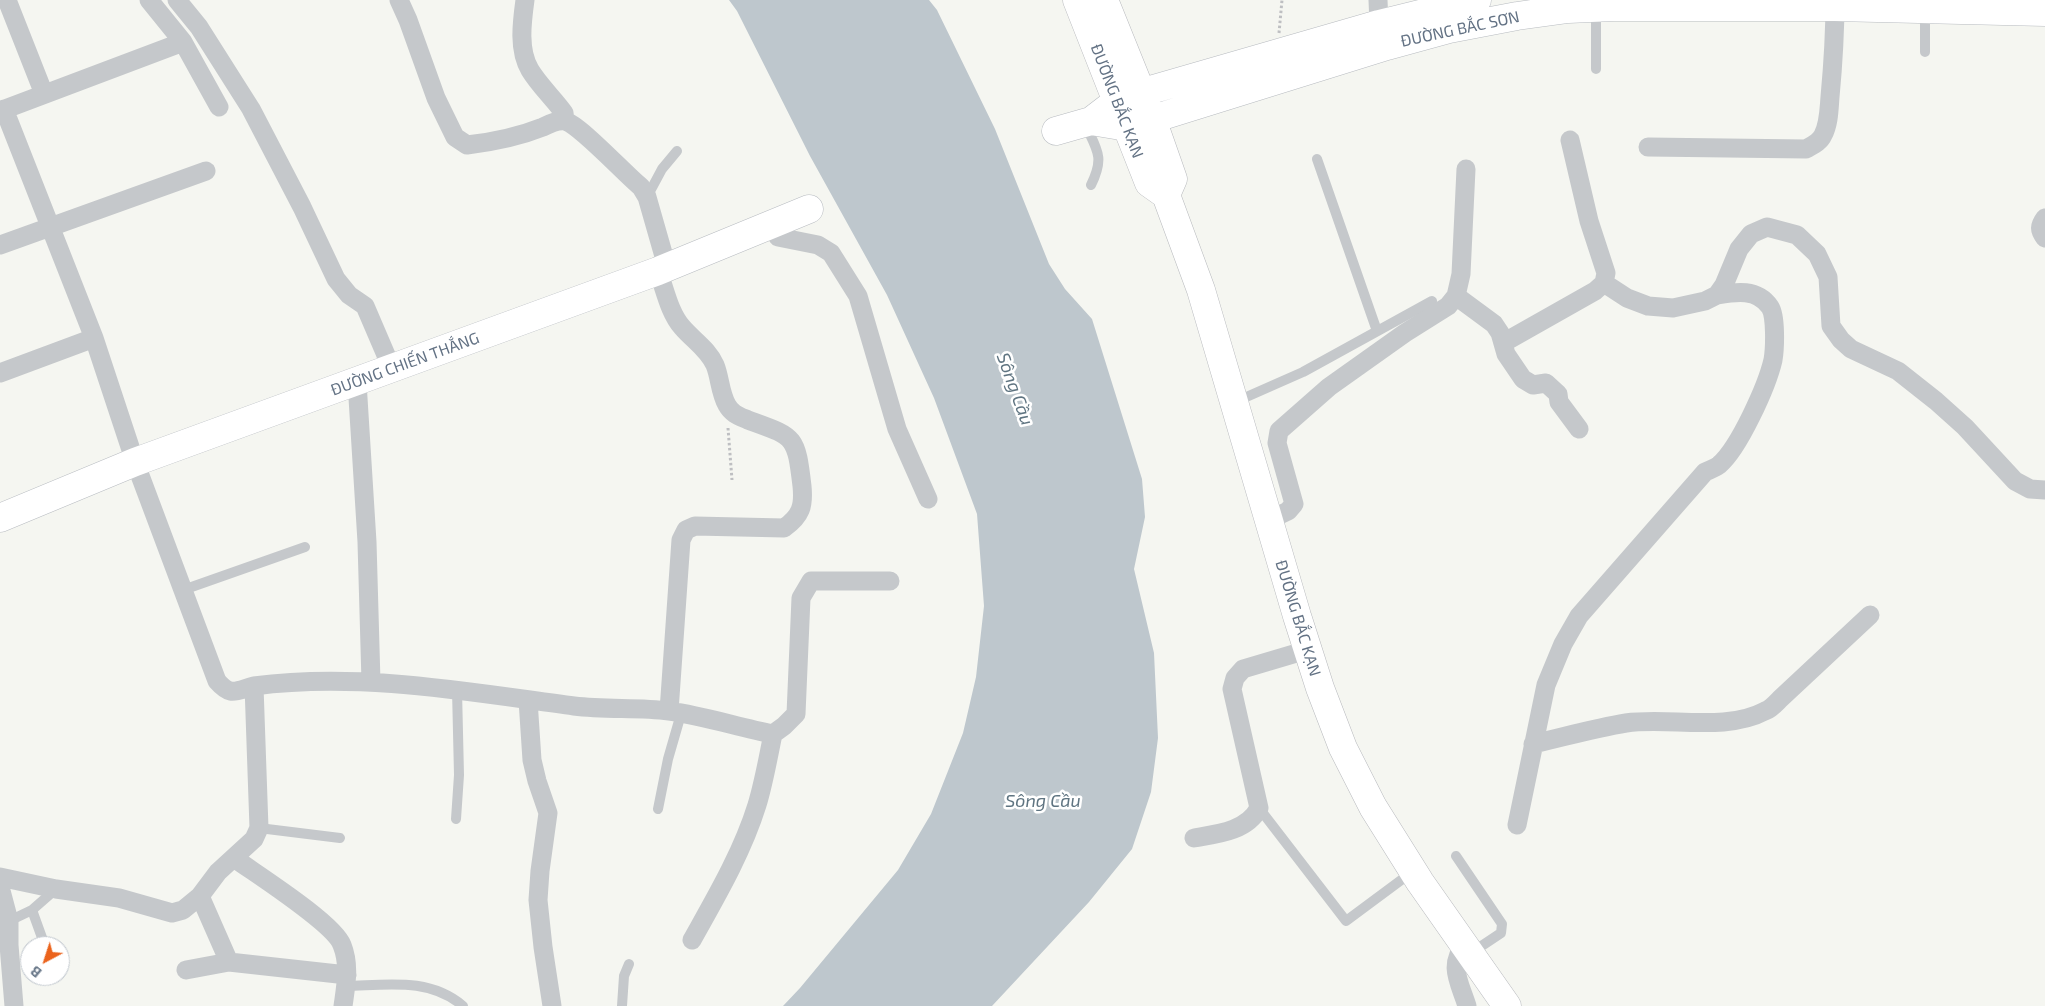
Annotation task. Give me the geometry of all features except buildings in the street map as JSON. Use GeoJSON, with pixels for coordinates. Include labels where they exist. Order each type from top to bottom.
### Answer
{"type":"FeatureCollection","features":[{"type":"Feature","properties":{"kind":"main road","name":"ĐƯỜNG BẮC KẠN"},"geometry":{"type":"LineString","coordinates":[[1078,0],[1128,97],[1139,123],[1149,183],[1166,195],[1201,290],[1307,650],[1343,748],[1373,807],[1413,871],[1507,1006]]}},
{"type":"Feature","properties":{"kind":"main road","name":"ĐƯỜNG BẮC KẠN"},"geometry":{"type":"LineString","coordinates":[[1104,0],[1128,97]]}},
{"type":"Feature","properties":{"kind":"main road","name":"ĐƯỜNG BẮC SƠN"},"geometry":{"type":"LineString","coordinates":[[1128,97],[1282,52],[1379,12],[1477,0]]}},
{"type":"Feature","properties":{"kind":"main road","name":"ĐƯỜNG BẮC SƠN"},"geometry":{"type":"LineString","coordinates":[[1139,123],[1387,46],[1449,29],[1517,16],[1568,9],[1835,3],[1925,9],[2045,12]]}},
{"type":"Feature","properties":{"kind":"main road"},"geometry":{"type":"LineString","coordinates":[[1056,131],[1088,122],[1128,97]]}},
{"type":"Feature","properties":{"kind":"main road"},"geometry":{"type":"LineString","coordinates":[[1088,122],[1139,123]]}},
{"type":"Feature","properties":{"kind":"main road","name":"ĐƯỜNG CHIẾN THẮNG"},"geometry":{"type":"LineString","coordinates":[[0,518],[135,462],[663,269],[809,209]]}},
{"type":"Feature","properties":{"kind":"street"},"geometry":{"type":"LineString","coordinates":[[7,0],[44,94]]}},
{"type":"Feature","properties":{"kind":"street"},"geometry":{"type":"LineString","coordinates":[[149,0],[184,42],[218,107]]}},
{"type":"Feature","properties":{"kind":"street"},"geometry":{"type":"LineString","coordinates":[[177,0],[199,27],[251,109],[302,207],[336,279],[349,295],[365,306],[392,369]]}},
{"type":"Feature","properties":{"kind":"street"},"geometry":{"type":"LineString","coordinates":[[399,0],[436,98],[455,137],[461,142],[467,145],[491,143],[529,133],[555,122],[565,121],[590,139],[640,188],[647,197],[673,312],[681,326],[704,348],[714,364],[726,405],[735,415],[783,432],[793,442],[798,458],[803,494],[801,509],[795,520],[784,528],[695,526],[686,530],[681,540],[675,712]]}},
{"type":"Feature","properties":{"kind":"street"},"geometry":{"type":"LineString","coordinates":[[525,0],[522,38],[526,62],[530,72],[564,114],[565,121]]}},
{"type":"Feature","properties":{"kind":"street"},"geometry":{"type":"LineString","coordinates":[[1648,147],[1806,149],[1817,143],[1826,127],[1829,107],[1834,58],[1835,3]]}},
{"type":"Feature","properties":{"kind":"street"},"geometry":{"type":"LineString","coordinates":[[184,42],[2,110],[94,338],[135,462],[217,681],[225,690],[232,692],[254,686],[279,683],[370,682],[457,690],[587,708],[675,712],[773,734]]}},
{"type":"Feature","properties":{"kind":"street"},"geometry":{"type":"LineString","coordinates":[[1503,343],[1595,291],[1604,283],[1606,273],[1589,221],[1570,140]]}},
{"type":"Feature","properties":{"kind":"street"},"geometry":{"type":"LineString","coordinates":[[1269,520],[1288,511],[1294,504],[1277,442],[1279,432],[1329,387],[1405,333],[1448,306],[1456,296],[1461,274],[1466,169]]}},
{"type":"Feature","properties":{"kind":"street"},"geometry":{"type":"LineString","coordinates":[[0,245],[206,171]]}},
{"type":"Feature","properties":{"kind":"street"},"geometry":{"type":"LineString","coordinates":[[2045,218],[2040,225],[2040,232],[2045,238]]}},
{"type":"Feature","properties":{"kind":"street"},"geometry":{"type":"LineString","coordinates":[[770,225],[778,238],[818,246],[831,253],[858,296],[896,429],[928,500]]}},
{"type":"Feature","properties":{"kind":"street"},"geometry":{"type":"LineString","coordinates":[[1717,295],[1724,285],[1739,249],[1751,234],[1767,227],[1797,235],[1817,254],[1828,277],[1831,326],[1842,340],[1852,349],[1898,371],[1936,401],[1965,427],[2015,481],[2030,489],[2045,490]]}},
{"type":"Feature","properties":{"kind":"street"},"geometry":{"type":"LineString","coordinates":[[1517,825],[1546,685],[1563,644],[1580,616],[1705,472],[1719,465],[1732,450],[1755,407],[1773,359],[1775,330],[1770,307],[1759,297],[1748,292],[1717,295],[1705,301],[1673,308],[1648,306],[1627,298],[1604,283]]}},
{"type":"Feature","properties":{"kind":"street"},"geometry":{"type":"LineString","coordinates":[[1456,296],[1494,324],[1500,333],[1506,354],[1523,379],[1533,385],[1546,383],[1550,385],[1558,394],[1559,402],[1579,429]]}},
{"type":"Feature","properties":{"kind":"street"},"geometry":{"type":"LineString","coordinates":[[0,373],[94,338]]}},
{"type":"Feature","properties":{"kind":"street"},"geometry":{"type":"LineString","coordinates":[[357,382],[367,542],[370,682]]}},
{"type":"Feature","properties":{"kind":"street"},"geometry":{"type":"LineString","coordinates":[[692,940],[732,868],[756,807],[765,776],[773,734],[796,714],[801,598],[811,581],[890,580]]}},
{"type":"Feature","properties":{"kind":"street"},"geometry":{"type":"LineString","coordinates":[[1533,744],[1626,724],[1650,721],[1723,722],[1754,716],[1767,711],[1870,615]]}},
{"type":"Feature","properties":{"kind":"street"},"geometry":{"type":"LineString","coordinates":[[1194,838],[1226,832],[1254,817],[1259,808],[1232,689],[1235,678],[1243,669],[1307,650]]}},
{"type":"Feature","properties":{"kind":"street"},"geometry":{"type":"LineString","coordinates":[[0,877],[56,889],[120,898],[172,912],[183,910],[200,896],[218,872],[254,839],[259,828],[254,686]]}},
{"type":"Feature","properties":{"kind":"street"},"geometry":{"type":"LineString","coordinates":[[528,700],[532,760],[548,813],[538,900],[552,1006]]}},
{"type":"Feature","properties":{"kind":"street"},"geometry":{"type":"LineString","coordinates":[[234,858],[329,925],[342,942],[346,957],[347,981],[343,1006]]}},
{"type":"Feature","properties":{"kind":"street"},"geometry":{"type":"LineString","coordinates":[[0,887],[9,921],[9,997]]}},
{"type":"Feature","properties":{"kind":"street"},"geometry":{"type":"LineString","coordinates":[[200,896],[229,962]]}},
{"type":"Feature","properties":{"kind":"street"},"geometry":{"type":"LineString","coordinates":[[1468,948],[1458,953],[1454,964],[1468,1006]]}},
{"type":"Feature","properties":{"kind":"street"},"geometry":{"type":"LineString","coordinates":[[186,970],[229,962],[347,981]]}},
{"type":"Feature","properties":{"kind":"lane"},"geometry":{"type":"LineString","coordinates":[[1596,8],[1596,69]]}},
{"type":"Feature","properties":{"kind":"lane"},"geometry":{"type":"LineString","coordinates":[[1925,9],[1925,52]]}},
{"type":"Feature","properties":{"kind":"lane"},"geometry":{"type":"LineString","coordinates":[[1088,122],[1100,156],[1098,171],[1091,185]]}},
{"type":"Feature","properties":{"kind":"lane"},"geometry":{"type":"LineString","coordinates":[[647,197],[662,170],[677,151]]}},
{"type":"Feature","properties":{"kind":"lane"},"geometry":{"type":"LineString","coordinates":[[1318,159],[1377,331]]}},
{"type":"Feature","properties":{"kind":"lane"},"geometry":{"type":"LineString","coordinates":[[1234,402],[1303,372],[1432,301]]}},
{"type":"Feature","properties":{"kind":"lane"},"geometry":{"type":"LineString","coordinates":[[183,590],[305,547]]}},
{"type":"Feature","properties":{"kind":"lane"},"geometry":{"type":"LineString","coordinates":[[456,819],[459,775],[457,690]]}},
{"type":"Feature","properties":{"kind":"lane"},"geometry":{"type":"LineString","coordinates":[[658,809],[675,712]]}},
{"type":"Feature","properties":{"kind":"lane"},"geometry":{"type":"LineString","coordinates":[[1259,808],[1346,921],[1413,871]]}},
{"type":"Feature","properties":{"kind":"lane"},"geometry":{"type":"LineString","coordinates":[[259,828],[340,838]]}},
{"type":"Feature","properties":{"kind":"lane"},"geometry":{"type":"LineString","coordinates":[[1456,856],[1502,924],[1501,933],[1468,948]]}},
{"type":"Feature","properties":{"kind":"lane"},"geometry":{"type":"LineString","coordinates":[[9,921],[32,910],[56,889]]}},
{"type":"Feature","properties":{"kind":"lane"},"geometry":{"type":"LineString","coordinates":[[32,910],[41,936]]}},
{"type":"Feature","properties":{"kind":"lane"},"geometry":{"type":"LineString","coordinates":[[622,1006],[624,976],[629,964]]}},
{"type":"Feature","properties":{"kind":"lane"},"geometry":{"type":"LineString","coordinates":[[347,981],[410,984],[432,988],[454,998],[463,1006]]}},
{"type":"Feature","properties":{"kind":"path"},"geometry":{"type":"LineString","coordinates":[[1282,0],[1278,42],[1282,52]]}},
{"type":"Feature","properties":{"kind":"path"},"geometry":{"type":"LineString","coordinates":[[726,405],[732,480]]}},
{"type":"Feature","properties":{"kind":"water","name":"Sông Cầu"},"geometry":{"type":"Polygon","coordinates":[[[729,0],[929,0],[937,10],[995,129],[1049,264],[1065,289],[1092,319],[1142,479],[1145,517],[1134,569],[1154,653],[1158,738],[1151,792],[1132,849],[1089,902],[992,1006],[783,1006],[898,870],[931,814],[963,733],[976,677],[984,606],[977,514],[934,398],[887,295],[810,156],[737,11],[729,0]]]}}]}
